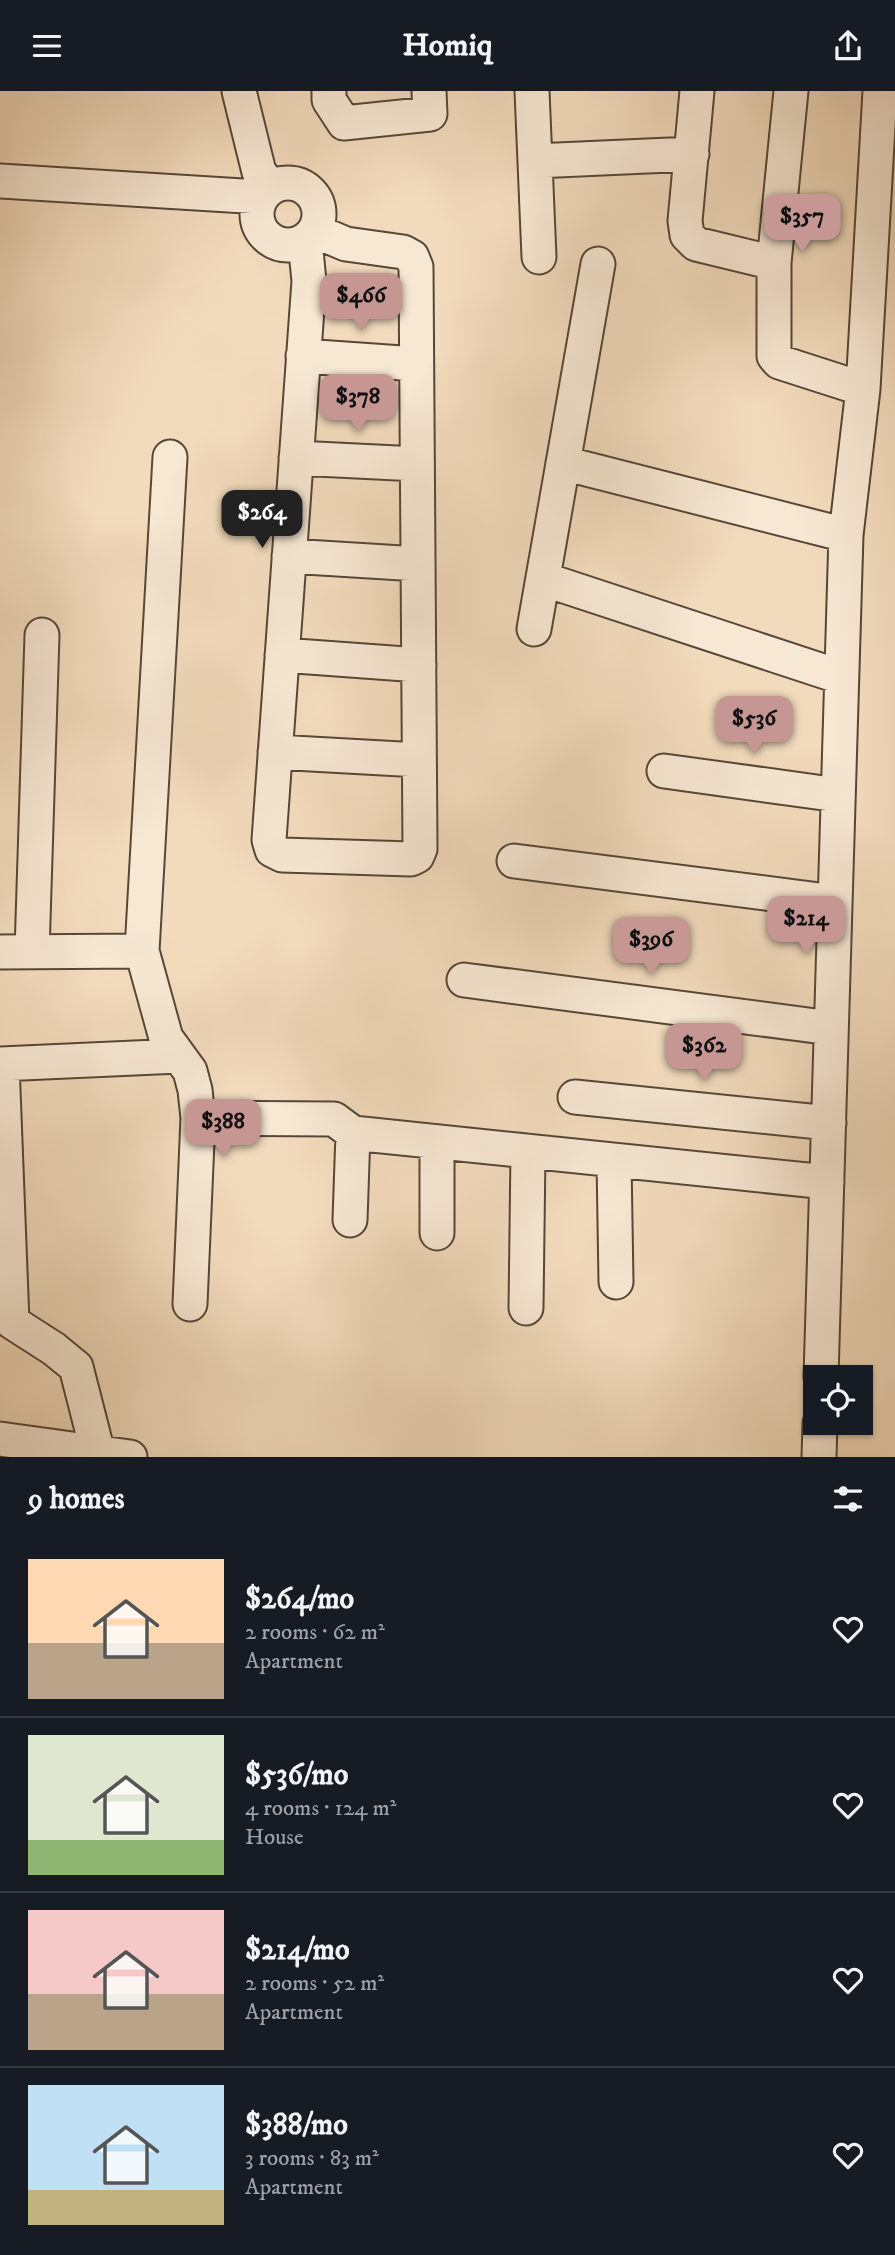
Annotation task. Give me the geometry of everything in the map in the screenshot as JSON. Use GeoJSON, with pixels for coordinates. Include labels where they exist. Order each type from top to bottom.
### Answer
{"type":"FeatureCollection","features":[{"type":"Feature","properties":{"kind":"street"},"geometry":{"type":"LineString","coordinates":[[0,181],[266,192],[285,182],[299,184],[311,192],[318,204],[319,218],[310,236],[270,840],[272,850],[282,855],[411,859],[417,856],[420,849],[416,267],[412,257],[403,252],[310,236],[292,246],[278,244],[266,237],[258,225],[257,211],[266,192],[239,91]]}},
{"type":"Feature","properties":{"kind":"street"},"geometry":{"type":"LineString","coordinates":[[329,91],[329,100],[344,123],[430,114],[429,91]]}},
{"type":"Feature","properties":{"kind":"street"},"geometry":{"type":"LineString","coordinates":[[532,91],[539,257]]}},
{"type":"Feature","properties":{"kind":"street"},"geometry":{"type":"LineString","coordinates":[[697,91],[685,221],[687,235],[696,244],[774,263]]}},
{"type":"Feature","properties":{"kind":"street"},"geometry":{"type":"LineString","coordinates":[[791,91],[774,263],[774,356],[779,362],[863,389]]}},
{"type":"Feature","properties":{"kind":"street"},"geometry":{"type":"LineString","coordinates":[[821,1365],[846,535],[863,389],[880,91]]}},
{"type":"Feature","properties":{"kind":"street"},"geometry":{"type":"LineString","coordinates":[[535,161],[692,153]]}},
{"type":"Feature","properties":{"kind":"street"},"geometry":{"type":"LineString","coordinates":[[534,629],[597,264]]}},
{"type":"Feature","properties":{"kind":"street"},"geometry":{"type":"LineString","coordinates":[[303,356],[416,364]]}},
{"type":"Feature","properties":{"kind":"street"},"geometry":{"type":"LineString","coordinates":[[170,457],[142,951],[166,1038],[190,1071],[195,1090],[198,1118],[190,1304]]}},
{"type":"Feature","properties":{"kind":"street"},"geometry":{"type":"LineString","coordinates":[[296,458],[417,464]]}},
{"type":"Feature","properties":{"kind":"street"},"geometry":{"type":"LineString","coordinates":[[563,463],[846,535]]}},
{"type":"Feature","properties":{"kind":"street"},"geometry":{"type":"LineString","coordinates":[[289,556],[418,564]]}},
{"type":"Feature","properties":{"kind":"street"},"geometry":{"type":"LineString","coordinates":[[543,579],[841,677]]}},
{"type":"Feature","properties":{"kind":"street"},"geometry":{"type":"LineString","coordinates":[[42,635],[16,952],[142,951]]}},
{"type":"Feature","properties":{"kind":"street"},"geometry":{"type":"LineString","coordinates":[[282,655],[419,665]]}},
{"type":"Feature","properties":{"kind":"street"},"geometry":{"type":"LineString","coordinates":[[275,752],[419,760]]}},
{"type":"Feature","properties":{"kind":"street"},"geometry":{"type":"LineString","coordinates":[[664,771],[838,795]]}},
{"type":"Feature","properties":{"kind":"street"},"geometry":{"type":"LineString","coordinates":[[514,861],[835,902]]}},
{"type":"Feature","properties":{"kind":"street"},"geometry":{"type":"LineString","coordinates":[[464,979],[831,1028]]}},
{"type":"Feature","properties":{"kind":"street"},"geometry":{"type":"LineString","coordinates":[[114,1455],[76,1367],[12,1322],[1,1064],[179,1056]]}},
{"type":"Feature","properties":{"kind":"street"},"geometry":{"type":"LineString","coordinates":[[575,1097],[828,1123]]}},
{"type":"Feature","properties":{"kind":"street"},"geometry":{"type":"LineString","coordinates":[[198,1118],[334,1119],[353,1133],[827,1182]]}},
{"type":"Feature","properties":{"kind":"street"},"geometry":{"type":"LineString","coordinates":[[349,1220],[353,1133]]}},
{"type":"Feature","properties":{"kind":"street"},"geometry":{"type":"LineString","coordinates":[[437,1143],[437,1233]]}},
{"type":"Feature","properties":{"kind":"street"},"geometry":{"type":"LineString","coordinates":[[526,1308],[528,1152]]}},
{"type":"Feature","properties":{"kind":"street"},"geometry":{"type":"LineString","coordinates":[[614,1161],[616,1282]]}},
{"type":"Feature","properties":{"kind":"street"},"geometry":{"type":"LineString","coordinates":[[819,1457],[820,1435]]}},
{"type":"Feature","properties":{"kind":"street"},"geometry":{"type":"LineString","coordinates":[[0,1439],[114,1455]]}}]}
